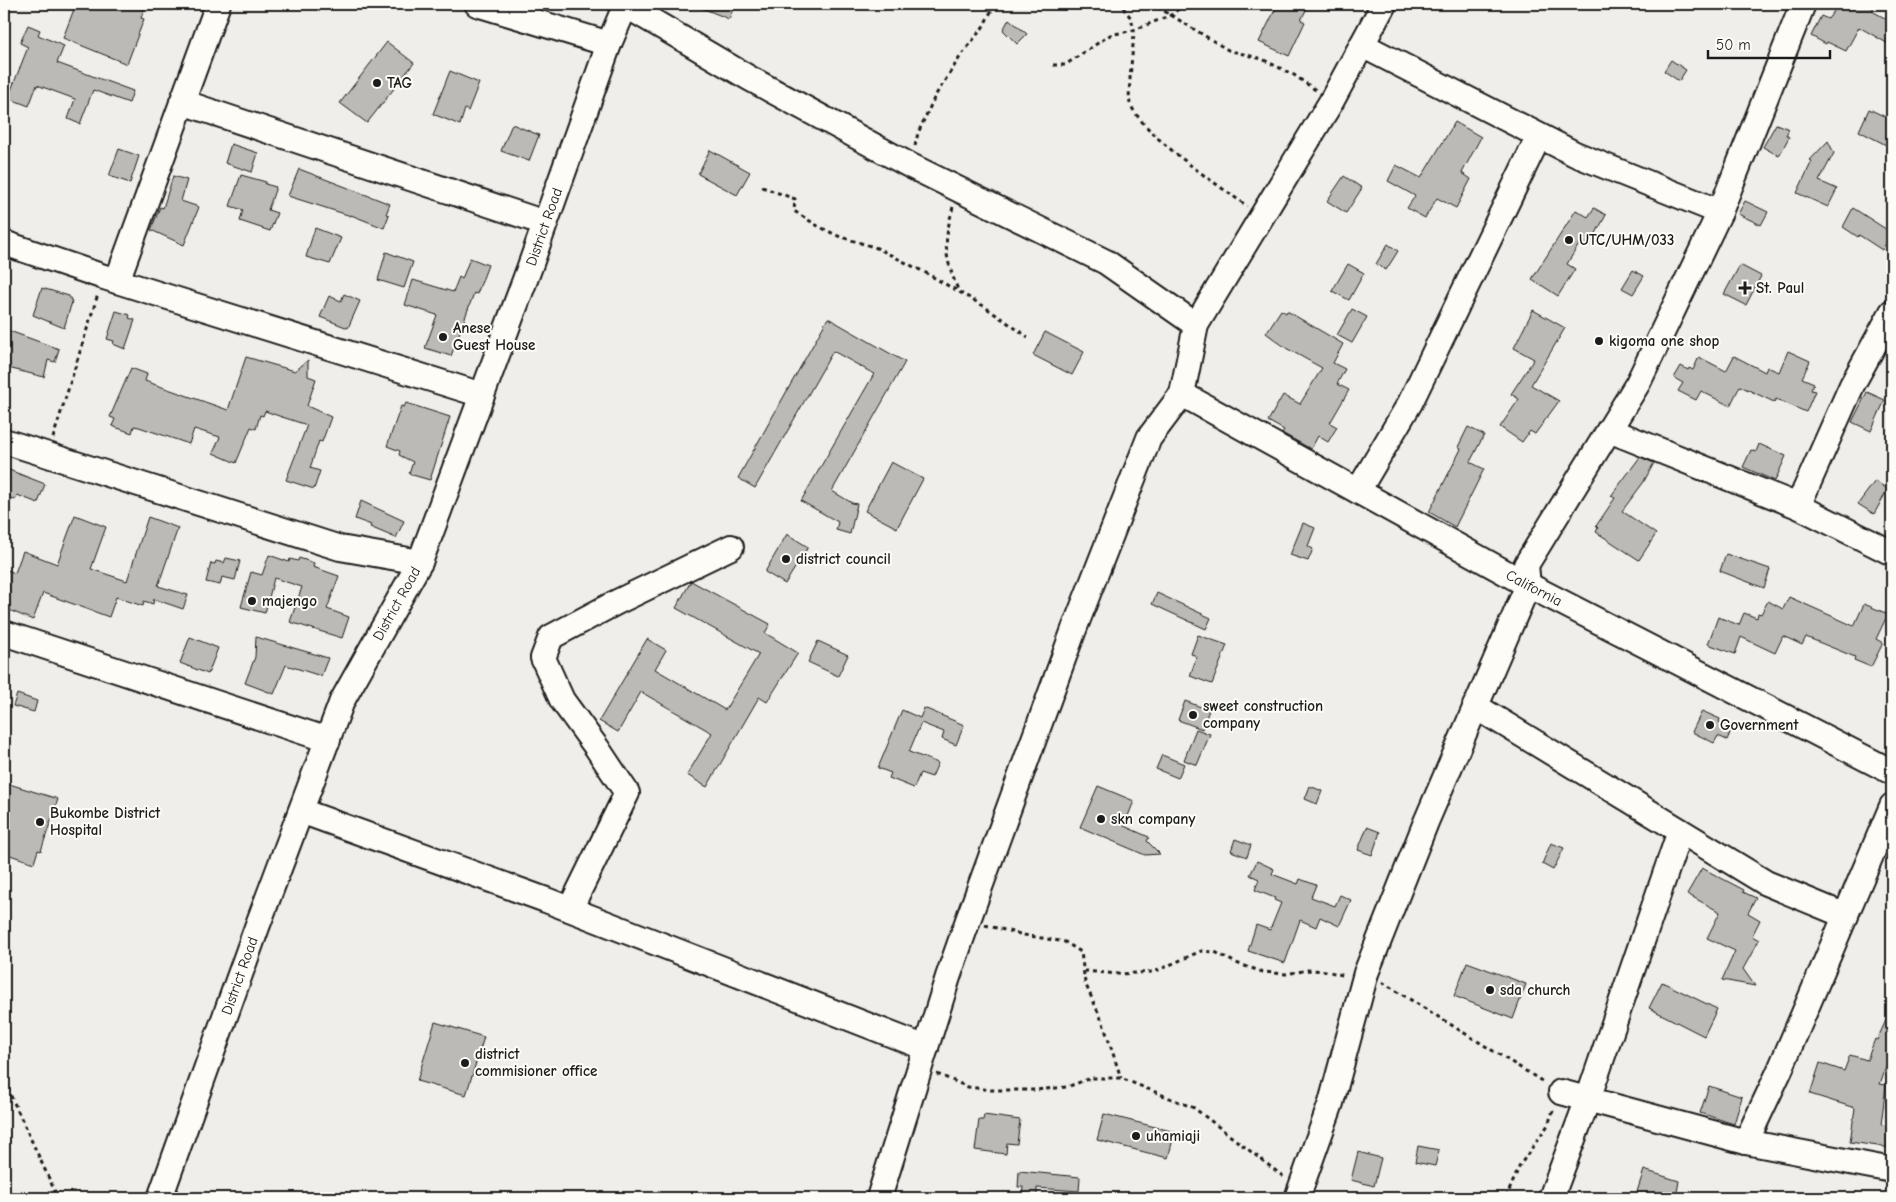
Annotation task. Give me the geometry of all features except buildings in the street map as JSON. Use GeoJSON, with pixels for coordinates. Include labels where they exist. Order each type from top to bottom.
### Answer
{"type":"FeatureCollection","features":[{"type":"Feature","properties":{"kind":"street"},"geometry":{"type":"LineString","coordinates":[[110,279],[182,102],[218,4]]}},
{"type":"Feature","properties":{"kind":"street"},"geometry":{"type":"LineString","coordinates":[[477,4],[609,44]]}},
{"type":"Feature","properties":{"kind":"street"},"geometry":{"type":"LineString","coordinates":[[626,4],[749,78],[911,166],[1106,262],[1196,325]]}},
{"type":"Feature","properties":{"kind":"street","name":"District Road"},"geometry":{"type":"LineString","coordinates":[[160,1198],[342,701],[420,562],[609,44],[626,4]]}},
{"type":"Feature","properties":{"kind":"street"},"geometry":{"type":"LineString","coordinates":[[880,1198],[948,977],[968,920],[1073,632],[1150,438],[1182,394],[1196,325],[1331,102],[1384,4]]}},
{"type":"Feature","properties":{"kind":"street"},"geometry":{"type":"LineString","coordinates":[[1299,1194],[1331,1103],[1365,978],[1474,706],[1528,585],[1526,565],[1638,383],[1720,212],[1803,4]]}},
{"type":"Feature","properties":{"kind":"street"},"geometry":{"type":"LineString","coordinates":[[1362,45],[1575,154],[1720,212]]}},
{"type":"Feature","properties":{"kind":"street"},"geometry":{"type":"LineString","coordinates":[[182,102],[545,223]]}},
{"type":"Feature","properties":{"kind":"street"},"geometry":{"type":"LineString","coordinates":[[1358,491],[1410,403],[1539,136]]}},
{"type":"Feature","properties":{"kind":"street"},"geometry":{"type":"LineString","coordinates":[[4,243],[110,279],[482,395]]}},
{"type":"Feature","properties":{"kind":"street"},"geometry":{"type":"LineString","coordinates":[[1798,506],[1852,385],[1892,312]]}},
{"type":"Feature","properties":{"kind":"street","name":"California"},"geometry":{"type":"LineString","coordinates":[[1182,394],[1528,585],[1892,772]]}},
{"type":"Feature","properties":{"kind":"street"},"geometry":{"type":"LineString","coordinates":[[1609,430],[1798,506],[1892,553]]}},
{"type":"Feature","properties":{"kind":"street"},"geometry":{"type":"LineString","coordinates":[[4,441],[340,548],[420,562]]}},
{"type":"Feature","properties":{"kind":"street"},"geometry":{"type":"LineString","coordinates":[[570,909],[627,793],[562,700],[542,658],[551,637],[617,602],[731,547]]}},
{"type":"Feature","properties":{"kind":"street"},"geometry":{"type":"LineString","coordinates":[[4,633],[328,740]]}},
{"type":"Feature","properties":{"kind":"street"},"geometry":{"type":"LineString","coordinates":[[1474,706],[1766,883],[1846,916]]}},
{"type":"Feature","properties":{"kind":"street"},"geometry":{"type":"LineString","coordinates":[[1746,1142],[1780,1072],[1892,806]]}},
{"type":"Feature","properties":{"kind":"street"},"geometry":{"type":"LineString","coordinates":[[301,811],[570,909],[923,1058]]}},
{"type":"Feature","properties":{"kind":"street"},"geometry":{"type":"LineString","coordinates":[[1551,1198],[1588,1099],[1680,831]]}},
{"type":"Feature","properties":{"kind":"street"},"geometry":{"type":"LineString","coordinates":[[1561,1092],[1746,1142],[1892,1170]]}},
{"type":"Feature","properties":{"kind":"path"},"geometry":{"type":"LineString","coordinates":[[911,166],[918,133],[935,96],[960,57],[983,27],[995,4]]}},
{"type":"Feature","properties":{"kind":"path"},"geometry":{"type":"LineString","coordinates":[[1120,4],[1131,18],[1134,30],[1130,101],[1137,115],[1159,138],[1187,162],[1262,217]]}},
{"type":"Feature","properties":{"kind":"path"},"geometry":{"type":"LineString","coordinates":[[1150,4],[1171,14],[1228,50],[1262,58],[1294,75],[1331,102]]}},
{"type":"Feature","properties":{"kind":"path"},"geometry":{"type":"LineString","coordinates":[[1053,65],[1065,65],[1110,35],[1134,30],[1171,14],[1185,4]]}},
{"type":"Feature","properties":{"kind":"path"},"geometry":{"type":"LineString","coordinates":[[762,187],[795,199],[794,211],[818,226],[838,236],[877,248],[982,305],[1028,337]]}},
{"type":"Feature","properties":{"kind":"path"},"geometry":{"type":"LineString","coordinates":[[958,189],[946,234],[945,249],[949,267],[958,291]]}},
{"type":"Feature","properties":{"kind":"path"},"geometry":{"type":"LineString","coordinates":[[48,455],[110,279]]}},
{"type":"Feature","properties":{"kind":"path"},"geometry":{"type":"LineString","coordinates":[[968,920],[1024,935],[1065,942],[1081,952],[1085,984],[1103,1023],[1121,1078]]}},
{"type":"Feature","properties":{"kind":"path"},"geometry":{"type":"LineString","coordinates":[[1084,971],[1118,974],[1154,972],[1201,951],[1215,952],[1236,963],[1263,972],[1286,974],[1308,970],[1326,971],[1365,978],[1561,1092],[1548,1125],[1520,1165],[1506,1198]]}},
{"type":"Feature","properties":{"kind":"path"},"geometry":{"type":"LineString","coordinates":[[923,1058],[968,1087],[991,1090],[1067,1087],[1090,1078],[1121,1078],[1194,1108],[1221,1131],[1261,1158],[1299,1194]]}},
{"type":"Feature","properties":{"kind":"path"},"geometry":{"type":"LineString","coordinates":[[4,1081],[58,1198]]}},
{"type":"Feature","properties":{"kind":"path"},"geometry":{"type":"LineString","coordinates":[[4,1100],[6,1086]]}},
{"type":"Feature","properties":{"kind":"place","name":"TAG"},"geometry":{"type":"Point","coordinates":[377,83]}},
{"type":"Feature","properties":{"kind":"place","name":"UTC/UHM/033"},"geometry":{"type":"Point","coordinates":[1569,240]}},
{"type":"Feature","properties":{"kind":"place","name":"St. Paul"},"geometry":{"type":"Point","coordinates":[1745,288]}},
{"type":"Feature","properties":{"kind":"place","name":"Anese Guest House"},"geometry":{"type":"Point","coordinates":[443,337]}},
{"type":"Feature","properties":{"kind":"place","name":"kigoma one shop"},"geometry":{"type":"Point","coordinates":[1599,341]}},
{"type":"Feature","properties":{"kind":"place","name":"district council"},"geometry":{"type":"Point","coordinates":[786,559]}},
{"type":"Feature","properties":{"kind":"place","name":"majengo"},"geometry":{"type":"Point","coordinates":[252,601]}},
{"type":"Feature","properties":{"kind":"place","name":"sweet construction company"},"geometry":{"type":"Point","coordinates":[1193,715]}},
{"type":"Feature","properties":{"kind":"place","name":"Government"},"geometry":{"type":"Point","coordinates":[1710,725]}},
{"type":"Feature","properties":{"kind":"place","name":"skn company"},"geometry":{"type":"Point","coordinates":[1101,819]}},
{"type":"Feature","properties":{"kind":"place","name":"Bukombe District Hospital"},"geometry":{"type":"Point","coordinates":[40,822]}},
{"type":"Feature","properties":{"kind":"place","name":"sda church"},"geometry":{"type":"Point","coordinates":[1490,990]}},
{"type":"Feature","properties":{"kind":"place","name":"district commisioner office"},"geometry":{"type":"Point","coordinates":[465,1063]}},
{"type":"Feature","properties":{"kind":"place","name":"uhamiaji"},"geometry":{"type":"Point","coordinates":[1136,1136]}}]}
